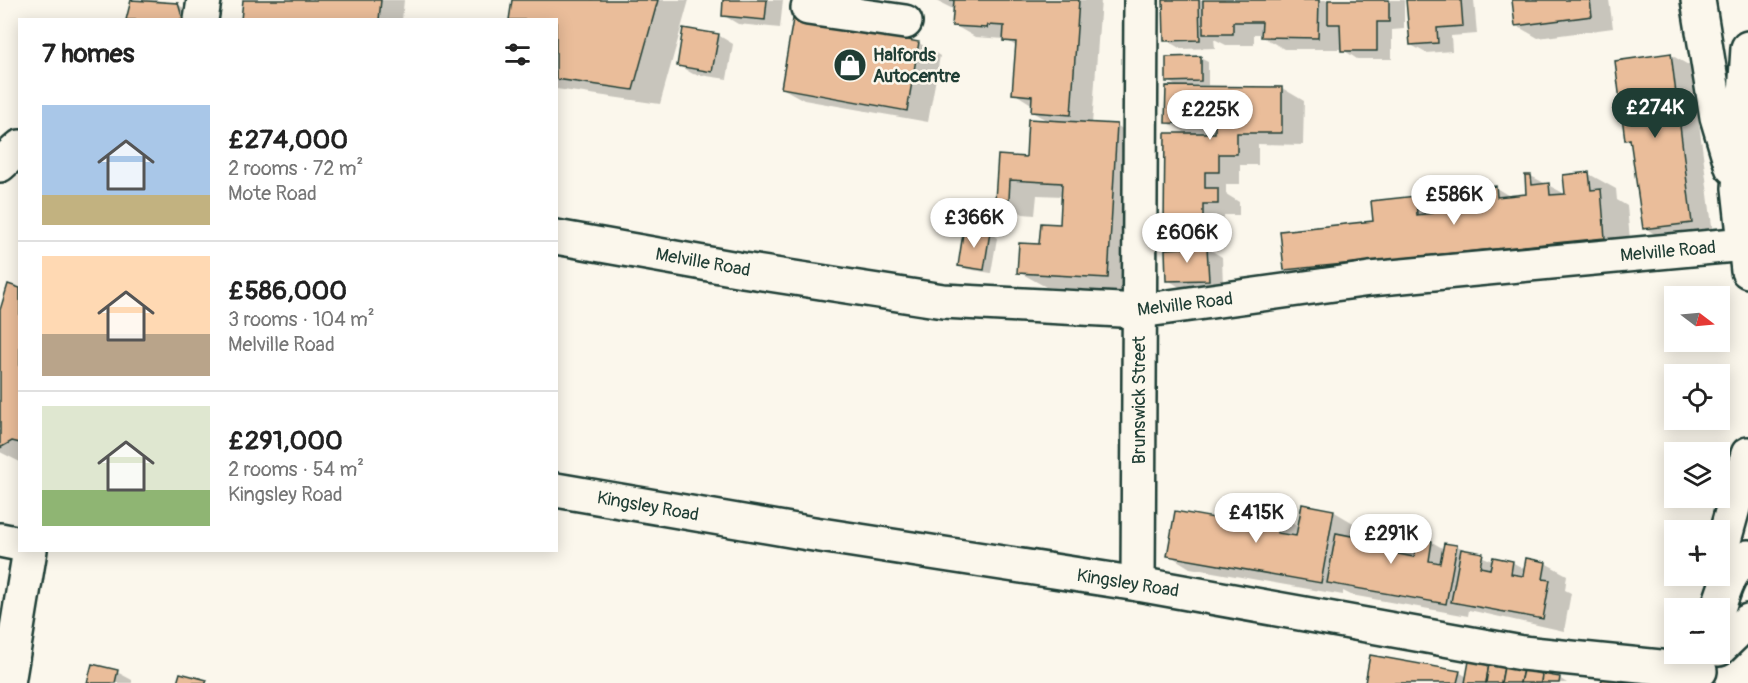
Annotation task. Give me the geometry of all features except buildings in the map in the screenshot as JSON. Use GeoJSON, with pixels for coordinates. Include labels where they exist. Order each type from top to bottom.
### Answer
{"type":"FeatureCollection","features":[{"type":"Feature","properties":{"kind":"main road"},"geometry":{"type":"LineString","coordinates":[[201,18],[204,0]]}},
{"type":"Feature","properties":{"kind":"main road","name":"Brunswick Street"},"geometry":{"type":"LineString","coordinates":[[1138,584],[1141,0]]}},
{"type":"Feature","properties":{"kind":"main road"},"geometry":{"type":"LineString","coordinates":[[1698,0],[1717,117],[1739,188]]}},
{"type":"Feature","properties":{"kind":"main road"},"geometry":{"type":"LineString","coordinates":[[808,8],[887,13]]}},
{"type":"Feature","properties":{"kind":"main road"},"geometry":{"type":"LineString","coordinates":[[1746,257],[1739,188],[1748,48]]}},
{"type":"Feature","properties":{"kind":"main road"},"geometry":{"type":"LineString","coordinates":[[0,165],[18,149]]}},
{"type":"Feature","properties":{"kind":"main road","name":"Melville Road"},"geometry":{"type":"LineString","coordinates":[[558,237],[743,270],[943,301],[1140,311],[1370,279],[1746,257]]}},
{"type":"Feature","properties":{"kind":"main road"},"geometry":{"type":"LineString","coordinates":[[1722,597],[1723,544],[1748,454]]}},
{"type":"Feature","properties":{"kind":"main road","name":"Kingsley Road"},"geometry":{"type":"LineString","coordinates":[[558,490],[814,534],[1138,584],[1522,653],[1664,660]]}},
{"type":"Feature","properties":{"kind":"main road"},"geometry":{"type":"LineString","coordinates":[[0,540],[18,544]]}},
{"type":"Feature","properties":{"kind":"main road"},"geometry":{"type":"LineString","coordinates":[[8,683],[30,552]]}},
{"type":"Feature","properties":{"kind":"main road"},"geometry":{"type":"LineString","coordinates":[[1722,597],[1740,562],[1748,557]]}},
{"type":"Feature","properties":{"kind":"main road"},"geometry":{"type":"LineString","coordinates":[[1730,639],[1748,621]]}},
{"type":"Feature","properties":{"kind":"place","name":"Halfords Autocentre"},"geometry":{"type":"Point","coordinates":[850,65]}}]}
